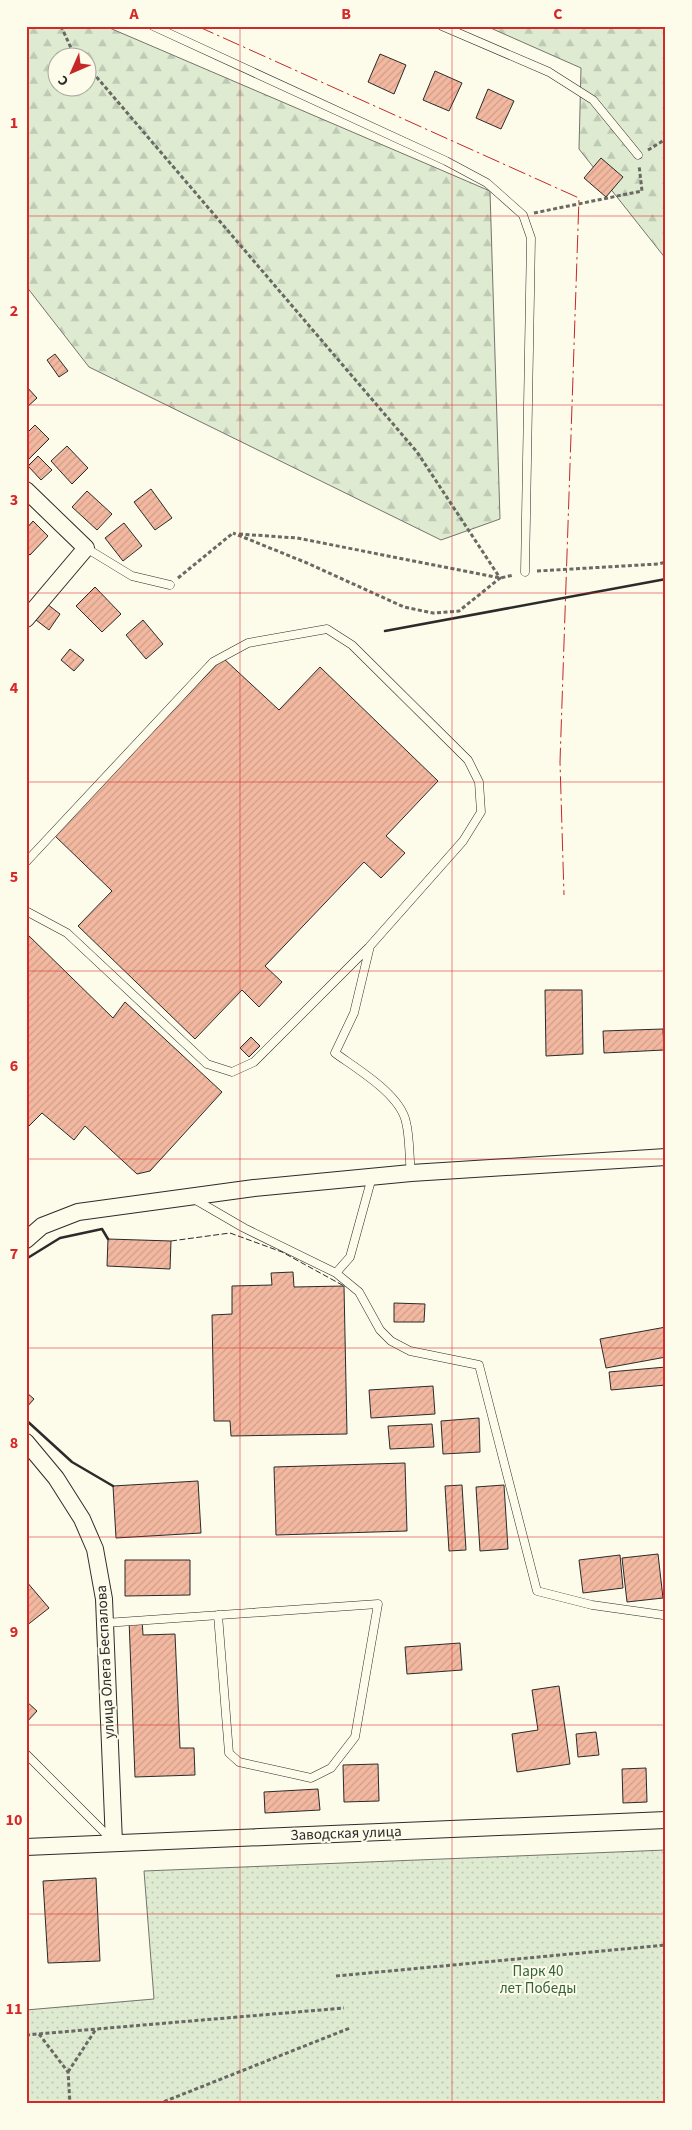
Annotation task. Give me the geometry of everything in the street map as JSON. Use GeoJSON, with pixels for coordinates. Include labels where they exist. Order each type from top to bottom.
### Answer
{"type":"FeatureCollection","features":[{"type":"Feature","properties":{"kind":"street"},"geometry":{"type":"LineString","coordinates":[[26,490],[86,548],[26,619]]}},
{"type":"Feature","properties":{"kind":"street"},"geometry":{"type":"LineString","coordinates":[[26,1240],[42,1226],[78,1212],[192,1198],[254,1188],[410,1173],[666,1156]]}},
{"type":"Feature","properties":{"kind":"street","name":"улица Олега Беспалова"},"geometry":{"type":"LineString","coordinates":[[26,1442],[56,1478],[82,1519],[95,1549],[104,1599],[114,1842]]}},
{"type":"Feature","properties":{"kind":"street","name":"Заводская улица"},"geometry":{"type":"LineString","coordinates":[[26,1847],[666,1820]]}},
{"type":"Feature","properties":{"kind":"lane"},"geometry":{"type":"LineString","coordinates":[[153,26],[446,161],[487,183],[523,215],[531,238],[526,572]]}},
{"type":"Feature","properties":{"kind":"lane"},"geometry":{"type":"LineString","coordinates":[[442,26],[549,72],[593,100],[638,155]]}},
{"type":"Feature","properties":{"kind":"lane"},"geometry":{"type":"LineString","coordinates":[[86,548],[132,576],[170,585]]}},
{"type":"Feature","properties":{"kind":"lane"},"geometry":{"type":"LineString","coordinates":[[26,862],[213,662],[248,643],[327,629],[352,645],[468,760],[479,782],[481,812],[463,841],[370,946],[254,1062],[232,1072],[207,1064],[67,933],[26,911]]}},
{"type":"Feature","properties":{"kind":"lane"},"geometry":{"type":"LineString","coordinates":[[370,946],[354,1013],[335,1052],[384,1090],[400,1106],[406,1121],[410,1173]]}},
{"type":"Feature","properties":{"kind":"lane"},"geometry":{"type":"LineString","coordinates":[[336,1273],[350,1257],[372,1177]]}},
{"type":"Feature","properties":{"kind":"lane"},"geometry":{"type":"LineString","coordinates":[[192,1198],[244,1228],[336,1273],[359,1292],[380,1330],[391,1341],[410,1351],[479,1364],[537,1590],[592,1605],[663,1615]]}},
{"type":"Feature","properties":{"kind":"lane"},"geometry":{"type":"LineString","coordinates":[[105,1623],[218,1615],[378,1604],[355,1737],[331,1768],[311,1778],[239,1762],[229,1753],[218,1615]]}},
{"type":"Feature","properties":{"kind":"lane"},"geometry":{"type":"LineString","coordinates":[[26,1754],[114,1842]]}},
{"type":"Feature","properties":{"kind":"path"},"geometry":{"type":"LineString","coordinates":[[61,26],[71,48]]}},
{"type":"Feature","properties":{"kind":"path"},"geometry":{"type":"LineString","coordinates":[[98,79],[417,452],[500,578]]}},
{"type":"Feature","properties":{"kind":"path"},"geometry":{"type":"LineString","coordinates":[[523,215],[642,191],[638,155],[666,139]]}},
{"type":"Feature","properties":{"kind":"path"},"geometry":{"type":"LineString","coordinates":[[233,533],[307,562],[404,607],[434,613],[459,611],[500,578]]}},
{"type":"Feature","properties":{"kind":"path"},"geometry":{"type":"LineString","coordinates":[[170,585],[233,533],[298,538],[500,578],[526,572],[666,562]]}},
{"type":"Feature","properties":{"kind":"path"},"geometry":{"type":"LineString","coordinates":[[336,1976],[666,1945]]}},
{"type":"Feature","properties":{"kind":"path"},"geometry":{"type":"LineString","coordinates":[[26,2034],[344,2008]]}},
{"type":"Feature","properties":{"kind":"path"},"geometry":{"type":"LineString","coordinates":[[158,2104],[350,2028]]}},
{"type":"Feature","properties":{"kind":"path"},"geometry":{"type":"LineString","coordinates":[[68,2072],[96,2029]]}},
{"type":"Feature","properties":{"kind":"path"},"geometry":{"type":"LineString","coordinates":[[38,2034],[68,2072],[70,2104]]}},
{"type":"Feature","properties":{"kind":"green space"},"geometry":{"type":"Polygon","coordinates":[[[26,26],[105,26],[490,191],[500,519],[441,540],[89,367],[26,286],[26,26]]]}},
{"type":"Feature","properties":{"kind":"green space"},"geometry":{"type":"Polygon","coordinates":[[[486,26],[666,26],[666,259],[579,149],[581,68],[486,26]]]}},
{"type":"Feature","properties":{"kind":"green space","name":"Парк 40 лет Победы"},"geometry":{"type":"Polygon","coordinates":[[[666,1850],[666,2104],[26,2104],[26,2010],[154,1999],[144,1871],[666,1850]]]}},
{"type":"Feature","properties":{"kind":"building"},"geometry":{"type":"Polygon","coordinates":[[[380,54],[406,65],[394,94],[368,82],[380,54]]]}},
{"type":"Feature","properties":{"kind":"building"},"geometry":{"type":"Polygon","coordinates":[[[435,71],[462,83],[449,111],[423,100],[435,71]]]}},
{"type":"Feature","properties":{"kind":"building"},"geometry":{"type":"Polygon","coordinates":[[[488,89],[514,101],[501,129],[476,118],[488,89]]]}},
{"type":"Feature","properties":{"kind":"building"},"geometry":{"type":"Polygon","coordinates":[[[601,158],[623,177],[606,197],[584,178],[601,158]]]}},
{"type":"Feature","properties":{"kind":"building"},"geometry":{"type":"Polygon","coordinates":[[[55,354],[68,371],[59,377],[47,360],[55,354]]]}},
{"type":"Feature","properties":{"kind":"building"},"geometry":{"type":"Polygon","coordinates":[[[26,386],[37,398],[26,408],[26,386]]]}},
{"type":"Feature","properties":{"kind":"building"},"geometry":{"type":"Polygon","coordinates":[[[35,425],[49,439],[26,462],[26,434],[35,425]]]}},
{"type":"Feature","properties":{"kind":"building"},"geometry":{"type":"Polygon","coordinates":[[[67,446],[88,468],[72,484],[51,461],[67,446]]]}},
{"type":"Feature","properties":{"kind":"building"},"geometry":{"type":"Polygon","coordinates":[[[38,456],[52,470],[41,480],[28,466],[38,456]]]}},
{"type":"Feature","properties":{"kind":"building"},"geometry":{"type":"Polygon","coordinates":[[[151,489],[172,518],[155,530],[134,502],[151,489]]]}},
{"type":"Feature","properties":{"kind":"building"},"geometry":{"type":"Polygon","coordinates":[[[87,491],[112,514],[97,530],[72,507],[87,491]]]}},
{"type":"Feature","properties":{"kind":"building"},"geometry":{"type":"Polygon","coordinates":[[[33,521],[48,536],[30,555],[26,552],[26,529],[33,521]]]}},
{"type":"Feature","properties":{"kind":"building"},"geometry":{"type":"Polygon","coordinates":[[[124,523],[142,546],[123,561],[105,538],[124,523]]]}},
{"type":"Feature","properties":{"kind":"building"},"geometry":{"type":"Polygon","coordinates":[[[95,587],[121,614],[102,632],[76,606],[95,587]]]}},
{"type":"Feature","properties":{"kind":"building"},"geometry":{"type":"Polygon","coordinates":[[[47,604],[60,614],[49,630],[36,620],[47,604]]]}},
{"type":"Feature","properties":{"kind":"building"},"geometry":{"type":"Polygon","coordinates":[[[143,620],[163,644],[146,659],[126,635],[143,620]]]}},
{"type":"Feature","properties":{"kind":"building"},"geometry":{"type":"Polygon","coordinates":[[[70,649],[84,660],[74,671],[61,660],[70,649]]]}},
{"type":"Feature","properties":{"kind":"building"},"geometry":{"type":"Polygon","coordinates":[[[223,658],[279,710],[320,667],[438,781],[386,836],[405,853],[381,878],[364,862],[265,966],[282,982],[259,1007],[242,990],[195,1039],[78,926],[112,891],[54,835],[223,658]]]}},
{"type":"Feature","properties":{"kind":"building"},"geometry":{"type":"Polygon","coordinates":[[[26,933],[113,1018],[125,1002],[222,1092],[150,1171],[137,1174],[85,1126],[74,1140],[42,1113],[26,1129],[26,933]]]}},
{"type":"Feature","properties":{"kind":"building"},"geometry":{"type":"Polygon","coordinates":[[[545,990],[582,990],[583,1054],[546,1056],[545,990]]]}},
{"type":"Feature","properties":{"kind":"building"},"geometry":{"type":"Polygon","coordinates":[[[663,1029],[664,1050],[604,1053],[603,1031],[663,1029]]]}},
{"type":"Feature","properties":{"kind":"building"},"geometry":{"type":"Polygon","coordinates":[[[251,1037],[260,1046],[249,1057],[240,1048],[251,1037]]]}},
{"type":"Feature","properties":{"kind":"building"},"geometry":{"type":"Polygon","coordinates":[[[108,1239],[171,1241],[170,1269],[107,1266],[108,1239]]]}},
{"type":"Feature","properties":{"kind":"building"},"geometry":{"type":"Polygon","coordinates":[[[293,1272],[294,1287],[344,1286],[347,1434],[231,1436],[230,1421],[214,1421],[212,1315],[232,1314],[232,1286],[272,1285],[271,1273],[293,1272]]]}},
{"type":"Feature","properties":{"kind":"building"},"geometry":{"type":"Polygon","coordinates":[[[394,1303],[425,1304],[424,1322],[394,1322],[394,1303]]]}},
{"type":"Feature","properties":{"kind":"building"},"geometry":{"type":"Polygon","coordinates":[[[666,1327],[666,1357],[606,1368],[600,1339],[666,1327]]]}},
{"type":"Feature","properties":{"kind":"building"},"geometry":{"type":"Polygon","coordinates":[[[666,1367],[666,1385],[611,1390],[609,1372],[666,1367]]]}},
{"type":"Feature","properties":{"kind":"building"},"geometry":{"type":"Polygon","coordinates":[[[433,1386],[435,1414],[371,1418],[369,1390],[433,1386]]]}},
{"type":"Feature","properties":{"kind":"building"},"geometry":{"type":"Polygon","coordinates":[[[26,1392],[34,1399],[26,1408],[26,1392]]]}},
{"type":"Feature","properties":{"kind":"building"},"geometry":{"type":"Polygon","coordinates":[[[479,1418],[480,1452],[443,1454],[441,1421],[479,1418]]]}},
{"type":"Feature","properties":{"kind":"building"},"geometry":{"type":"Polygon","coordinates":[[[432,1424],[434,1447],[390,1449],[388,1426],[432,1424]]]}},
{"type":"Feature","properties":{"kind":"building"},"geometry":{"type":"Polygon","coordinates":[[[405,1463],[407,1531],[276,1535],[274,1467],[405,1463]]]}},
{"type":"Feature","properties":{"kind":"building"},"geometry":{"type":"Polygon","coordinates":[[[198,1481],[201,1533],[116,1538],[113,1486],[198,1481]]]}},
{"type":"Feature","properties":{"kind":"building"},"geometry":{"type":"Polygon","coordinates":[[[462,1485],[466,1550],[449,1551],[445,1486],[462,1485]]]}},
{"type":"Feature","properties":{"kind":"building"},"geometry":{"type":"Polygon","coordinates":[[[504,1485],[508,1549],[480,1551],[476,1487],[504,1485]]]}},
{"type":"Feature","properties":{"kind":"building"},"geometry":{"type":"Polygon","coordinates":[[[658,1554],[663,1598],[627,1602],[622,1558],[658,1554]]]}},
{"type":"Feature","properties":{"kind":"building"},"geometry":{"type":"Polygon","coordinates":[[[620,1555],[623,1588],[583,1593],[579,1560],[620,1555]]]}},
{"type":"Feature","properties":{"kind":"building"},"geometry":{"type":"Polygon","coordinates":[[[125,1560],[190,1560],[190,1595],[125,1596],[125,1560]]]}},
{"type":"Feature","properties":{"kind":"building"},"geometry":{"type":"Polygon","coordinates":[[[26,1581],[49,1608],[26,1626],[26,1581]]]}},
{"type":"Feature","properties":{"kind":"building"},"geometry":{"type":"Polygon","coordinates":[[[129,1619],[142,1619],[143,1635],[175,1634],[180,1748],[194,1748],[195,1775],[135,1777],[129,1619]]]}},
{"type":"Feature","properties":{"kind":"building"},"geometry":{"type":"Polygon","coordinates":[[[460,1643],[462,1670],[407,1674],[405,1647],[460,1643]]]}},
{"type":"Feature","properties":{"kind":"building"},"geometry":{"type":"Polygon","coordinates":[[[559,1686],[570,1764],[517,1772],[512,1734],[538,1730],[532,1690],[559,1686]]]}},
{"type":"Feature","properties":{"kind":"building"},"geometry":{"type":"Polygon","coordinates":[[[26,1701],[37,1711],[26,1723],[26,1701]]]}},
{"type":"Feature","properties":{"kind":"building"},"geometry":{"type":"Polygon","coordinates":[[[596,1732],[599,1755],[578,1757],[576,1734],[596,1732]]]}},
{"type":"Feature","properties":{"kind":"building"},"geometry":{"type":"Polygon","coordinates":[[[378,1764],[379,1801],[344,1802],[343,1765],[378,1764]]]}},
{"type":"Feature","properties":{"kind":"building"},"geometry":{"type":"Polygon","coordinates":[[[646,1768],[647,1802],[623,1803],[622,1769],[646,1768]]]}},
{"type":"Feature","properties":{"kind":"building"},"geometry":{"type":"Polygon","coordinates":[[[318,1789],[320,1810],[265,1813],[264,1792],[318,1789]]]}},
{"type":"Feature","properties":{"kind":"building"},"geometry":{"type":"Polygon","coordinates":[[[96,1878],[100,1961],[48,1963],[43,1881],[96,1878]]]}},
{"type":"Feature","properties":{"kind":"fence"},"geometry":{"type":"LineString","coordinates":[[171,1241],[230,1233],[282,1252],[344,1286]]}},
{"type":"Feature","properties":{"kind":"wall"},"geometry":{"type":"LineString","coordinates":[[385,631],[666,579]]}},
{"type":"Feature","properties":{"kind":"wall"},"geometry":{"type":"LineString","coordinates":[[26,1259],[60,1238],[102,1229],[108,1239]]}},
{"type":"Feature","properties":{"kind":"wall"},"geometry":{"type":"LineString","coordinates":[[26,1420],[72,1462],[113,1486]]}},
{"type":"Feature","properties":{"kind":"power"},"geometry":{"type":"LineString","coordinates":[[197,26],[579,198],[560,762],[564,895]]}}]}
